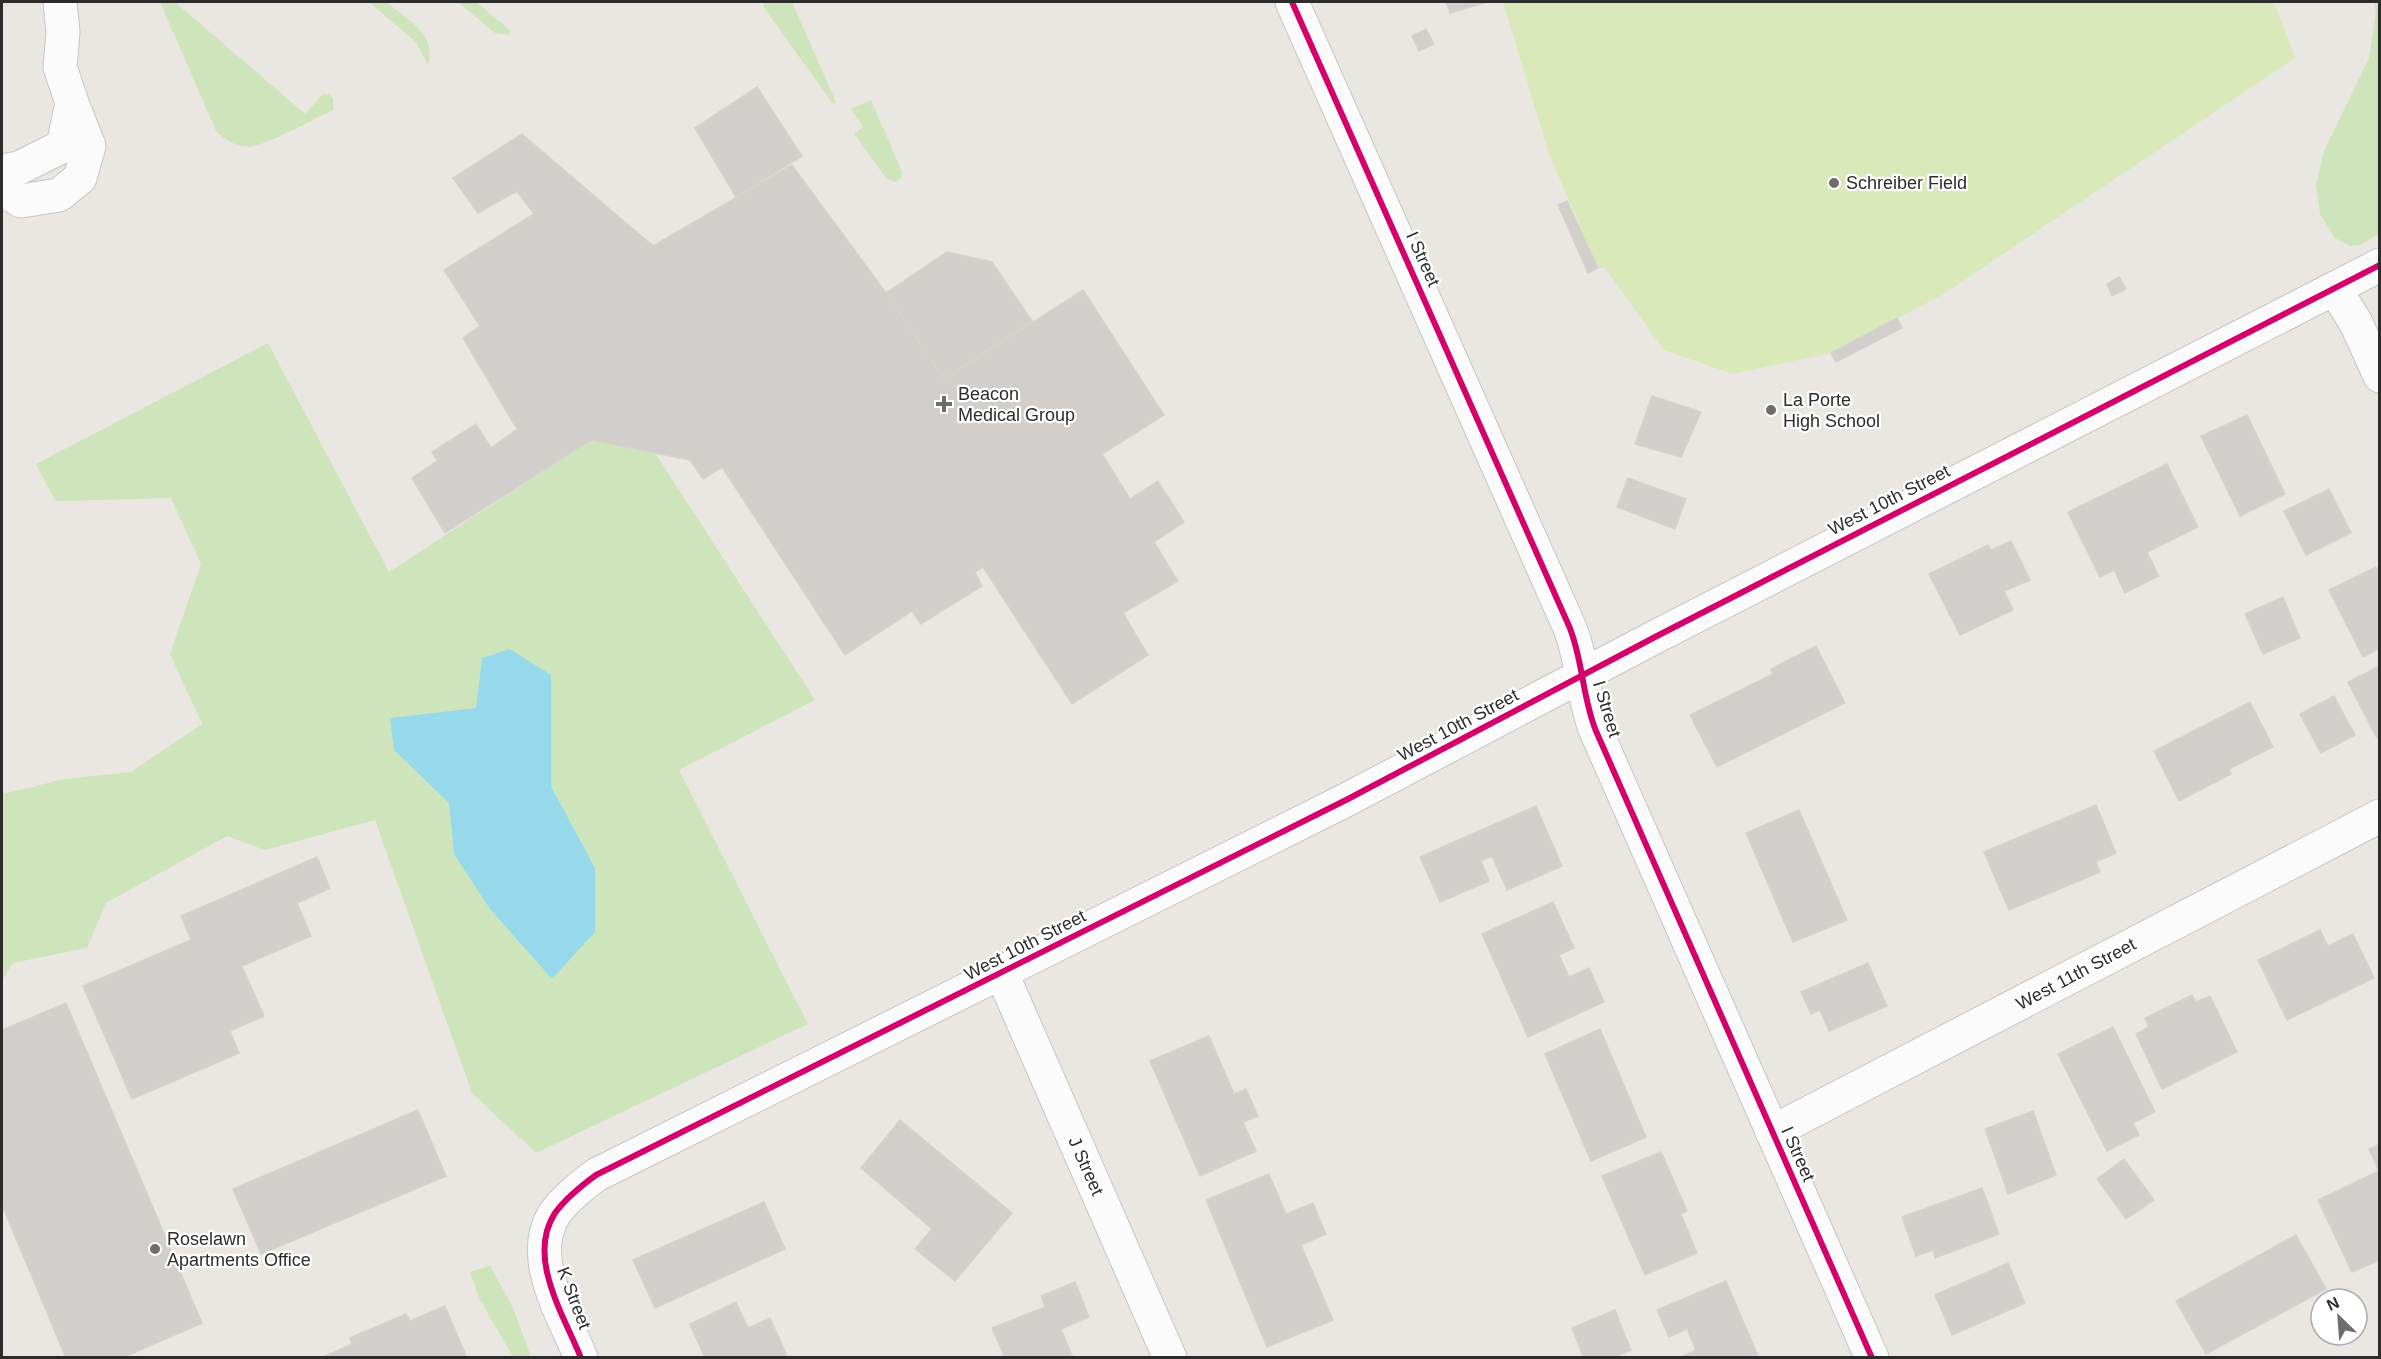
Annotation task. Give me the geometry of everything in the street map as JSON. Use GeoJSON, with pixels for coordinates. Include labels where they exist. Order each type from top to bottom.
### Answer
{"type":"FeatureCollection","features":[{"type":"Feature","properties":{"kind":"street"},"geometry":{"type":"LineString","coordinates":[[2,189],[21,201],[59,195],[80,178],[89,146],[60,67],[63,32],[60,2]]}},
{"type":"Feature","properties":{"kind":"street","name":"I Street"},"geometry":{"type":"LineString","coordinates":[[1292,2],[1575,638],[1589,715],[1872,1358]]}},
{"type":"Feature","properties":{"kind":"street"},"geometry":{"type":"LineString","coordinates":[[2,171],[19,168],[63,146],[72,103]]}},
{"type":"Feature","properties":{"kind":"street","name":"West 10th Street"},"geometry":{"type":"LineString","coordinates":[[555,1214],[573,1193],[596,1175],[1356,795],[2379,265]]}},
{"type":"Feature","properties":{"kind":"street"},"geometry":{"type":"LineString","coordinates":[[2334,289],[2356,323],[2379,376]]}},
{"type":"Feature","properties":{"kind":"street","name":"West 11th Street"},"geometry":{"type":"LineString","coordinates":[[1772,1132],[2379,816]]}},
{"type":"Feature","properties":{"kind":"street","name":"J Street"},"geometry":{"type":"LineString","coordinates":[[1002,974],[1170,1358]]}},
{"type":"Feature","properties":{"kind":"street","name":"K Street"},"geometry":{"type":"LineString","coordinates":[[555,1214],[546,1240],[544,1261],[581,1358]]}},
{"type":"Feature","properties":{"kind":"green space"},"geometry":{"type":"Polygon","coordinates":[[[160,2],[175,2],[305,114],[323,94],[329,94],[333,99],[333,110],[254,146],[238,145],[224,138],[216,131],[160,2]]]}},
{"type":"Feature","properties":{"kind":"green space"},"geometry":{"type":"Polygon","coordinates":[[[369,2],[386,2],[418,28],[428,45],[430,54],[428,65],[416,42],[369,2]]]}},
{"type":"Feature","properties":{"kind":"green space"},"geometry":{"type":"Polygon","coordinates":[[[458,2],[476,2],[511,31],[508,35],[495,33],[458,2]]]}},
{"type":"Feature","properties":{"kind":"green space"},"geometry":{"type":"Polygon","coordinates":[[[763,2],[792,2],[836,102],[833,104],[764,8],[763,2]]]}},
{"type":"Feature","properties":{"kind":"green space","name":"Schreiber Field"},"geometry":{"type":"Polygon","coordinates":[[[1503,2],[2274,2],[2295,58],[1942,295],[1831,353],[1733,374],[1664,350],[1605,268],[1598,268],[1549,154],[1503,2]]]}},
{"type":"Feature","properties":{"kind":"green space"},"geometry":{"type":"Polygon","coordinates":[[[2374,2],[2380,2],[2379,234],[2360,245],[2350,246],[2335,238],[2320,214],[2316,185],[2324,151],[2369,58],[2376,11],[2374,2]]]}},
{"type":"Feature","properties":{"kind":"green space"},"geometry":{"type":"Polygon","coordinates":[[[871,100],[902,172],[901,178],[895,182],[886,178],[854,134],[863,127],[851,109],[871,100]]]}},
{"type":"Feature","properties":{"kind":"green space"},"geometry":{"type":"Polygon","coordinates":[[[268,343],[389,572],[591,440],[655,453],[815,700],[679,770],[808,1024],[536,1153],[472,1093],[375,820],[265,850],[227,836],[106,903],[87,948],[13,963],[2,980],[2,794],[65,779],[131,772],[202,724],[170,654],[201,564],[171,498],[55,501],[36,464],[268,343]],[[482,658],[476,708],[390,719],[449,803],[454,854],[595,868],[551,786],[551,675],[482,658]]]}},
{"type":"Feature","properties":{"kind":"green space"},"geometry":{"type":"Polygon","coordinates":[[[490,1265],[513,1308],[531,1357],[513,1357],[480,1300],[470,1272],[490,1265]]]}},
{"type":"Feature","properties":{"kind":"water"},"geometry":{"type":"Polygon","coordinates":[[[510,649],[551,675],[551,786],[595,868],[595,932],[552,979],[490,909],[454,854],[449,803],[394,750],[390,718],[476,708],[482,658],[510,649]]]}},
{"type":"Feature","properties":{"kind":"building"},"geometry":{"type":"Polygon","coordinates":[[[1446,2],[1488,2],[1450,13],[1446,2]]]}},
{"type":"Feature","properties":{"kind":"building"},"geometry":{"type":"Polygon","coordinates":[[[1426,29],[1434,44],[1419,51],[1412,36],[1426,29]]]}},
{"type":"Feature","properties":{"kind":"building"},"geometry":{"type":"Polygon","coordinates":[[[757,87],[802,156],[736,197],[695,128],[757,87]]]}},
{"type":"Feature","properties":{"kind":"building"},"geometry":{"type":"Polygon","coordinates":[[[522,134],[653,246],[792,165],[886,293],[944,379],[1083,290],[1164,415],[1102,454],[1130,499],[1158,481],[1184,522],[1154,542],[1178,581],[1123,613],[1148,655],[1072,704],[983,567],[975,572],[982,586],[921,624],[912,611],[845,655],[722,467],[703,479],[690,460],[591,440],[445,533],[412,478],[437,461],[432,452],[476,424],[491,448],[517,429],[463,338],[480,326],[444,270],[534,214],[517,191],[478,213],[453,178],[522,134]]]}},
{"type":"Feature","properties":{"kind":"building"},"geometry":{"type":"Polygon","coordinates":[[[1567,201],[1598,268],[1588,273],[1558,205],[1567,201]]]}},
{"type":"Feature","properties":{"kind":"building"},"geometry":{"type":"Polygon","coordinates":[[[947,252],[992,262],[1032,321],[944,379],[886,293],[947,252]]]}},
{"type":"Feature","properties":{"kind":"building"},"geometry":{"type":"Polygon","coordinates":[[[2119,277],[2126,289],[2112,296],[2107,284],[2119,277]]]}},
{"type":"Feature","properties":{"kind":"building"},"geometry":{"type":"Polygon","coordinates":[[[1897,318],[1902,328],[1836,362],[1831,353],[1897,318]]]}},
{"type":"Feature","properties":{"kind":"building"},"geometry":{"type":"Polygon","coordinates":[[[1652,396],[1701,412],[1681,457],[1635,444],[1652,396]]]}},
{"type":"Feature","properties":{"kind":"building"},"geometry":{"type":"Polygon","coordinates":[[[2247,415],[2285,494],[2240,516],[2201,436],[2247,415]]]}},
{"type":"Feature","properties":{"kind":"building"},"geometry":{"type":"Polygon","coordinates":[[[2167,464],[2198,527],[2147,552],[2159,576],[2125,593],[2114,570],[2100,577],[2068,512],[2167,464]]]}},
{"type":"Feature","properties":{"kind":"building"},"geometry":{"type":"Polygon","coordinates":[[[1628,478],[1686,499],[1675,529],[1617,507],[1628,478]]]}},
{"type":"Feature","properties":{"kind":"building"},"geometry":{"type":"Polygon","coordinates":[[[2329,489],[2351,533],[2306,555],[2284,511],[2329,489]]]}},
{"type":"Feature","properties":{"kind":"building"},"geometry":{"type":"Polygon","coordinates":[[[2011,541],[2030,580],[2004,591],[2013,610],[1960,635],[1929,574],[1988,545],[1991,550],[2011,541]]]}},
{"type":"Feature","properties":{"kind":"building"},"geometry":{"type":"Polygon","coordinates":[[[2376,567],[2380,574],[2380,648],[2363,657],[2329,590],[2376,567]]]}},
{"type":"Feature","properties":{"kind":"building"},"geometry":{"type":"Polygon","coordinates":[[[2283,597],[2300,638],[2263,654],[2245,614],[2283,597]]]}},
{"type":"Feature","properties":{"kind":"building"},"geometry":{"type":"Polygon","coordinates":[[[1816,646],[1845,703],[1717,767],[1690,715],[1773,674],[1771,669],[1816,646]]]}},
{"type":"Feature","properties":{"kind":"building"},"geometry":{"type":"Polygon","coordinates":[[[2380,666],[2380,737],[2377,738],[2348,682],[2380,666]]]}},
{"type":"Feature","properties":{"kind":"building"},"geometry":{"type":"Polygon","coordinates":[[[2334,696],[2355,735],[2321,753],[2300,714],[2334,696]]]}},
{"type":"Feature","properties":{"kind":"building"},"geometry":{"type":"Polygon","coordinates":[[[2250,702],[2273,747],[2229,769],[2231,774],[2179,801],[2154,751],[2250,702]]]}},
{"type":"Feature","properties":{"kind":"building"},"geometry":{"type":"Polygon","coordinates":[[[2096,805],[2116,853],[2096,862],[2100,872],[2009,910],[1984,852],[2096,805]]]}},
{"type":"Feature","properties":{"kind":"building"},"geometry":{"type":"Polygon","coordinates":[[[1536,806],[1562,866],[1507,890],[1492,856],[1481,861],[1489,881],[1440,902],[1420,857],[1536,806]]]}},
{"type":"Feature","properties":{"kind":"building"},"geometry":{"type":"Polygon","coordinates":[[[1799,810],[1847,920],[1793,942],[1746,833],[1799,810]]]}},
{"type":"Feature","properties":{"kind":"building"},"geometry":{"type":"Polygon","coordinates":[[[317,857],[330,888],[297,903],[311,936],[242,966],[264,1016],[230,1031],[239,1053],[132,1099],[83,986],[191,940],[181,916],[317,857]]]}},
{"type":"Feature","properties":{"kind":"building"},"geometry":{"type":"Polygon","coordinates":[[[1553,902],[1574,948],[1559,955],[1569,977],[1589,968],[1604,1002],[1528,1037],[1482,934],[1553,902]]]}},
{"type":"Feature","properties":{"kind":"building"},"geometry":{"type":"Polygon","coordinates":[[[2320,930],[2328,946],[2353,934],[2374,978],[2287,1020],[2258,960],[2320,930]]]}},
{"type":"Feature","properties":{"kind":"building"},"geometry":{"type":"Polygon","coordinates":[[[1868,963],[1887,1006],[1829,1031],[1820,1010],[1811,1014],[1801,992],[1868,963]]]}},
{"type":"Feature","properties":{"kind":"building"},"geometry":{"type":"Polygon","coordinates":[[[2192,995],[2196,1002],[2210,996],[2237,1052],[2162,1089],[2136,1034],[2149,1027],[2145,1018],[2192,995]]]}},
{"type":"Feature","properties":{"kind":"building"},"geometry":{"type":"Polygon","coordinates":[[[66,1003],[202,1323],[122,1358],[66,1358],[2,1205],[2,1030],[66,1003]]]}},
{"type":"Feature","properties":{"kind":"building"},"geometry":{"type":"Polygon","coordinates":[[[2113,1027],[2155,1112],[2133,1123],[2139,1135],[2107,1151],[2058,1054],[2113,1027]]]}},
{"type":"Feature","properties":{"kind":"building"},"geometry":{"type":"Polygon","coordinates":[[[1600,1029],[1646,1137],[1591,1161],[1545,1054],[1600,1029]]]}},
{"type":"Feature","properties":{"kind":"building"},"geometry":{"type":"Polygon","coordinates":[[[1209,1036],[1234,1094],[1246,1089],[1258,1116],[1243,1122],[1256,1151],[1200,1176],[1150,1061],[1209,1036]]]}},
{"type":"Feature","properties":{"kind":"building"},"geometry":{"type":"Polygon","coordinates":[[[418,1110],[446,1176],[261,1254],[233,1189],[418,1110]]]}},
{"type":"Feature","properties":{"kind":"building"},"geometry":{"type":"Polygon","coordinates":[[[2033,1111],[2056,1175],[2008,1194],[1985,1129],[2033,1111]]]}},
{"type":"Feature","properties":{"kind":"building"},"geometry":{"type":"Polygon","coordinates":[[[900,1120],[1012,1213],[955,1281],[915,1249],[932,1229],[861,1168],[900,1120]]]}},
{"type":"Feature","properties":{"kind":"building"},"geometry":{"type":"Polygon","coordinates":[[[2380,1144],[2380,1260],[2352,1272],[2318,1200],[2379,1171],[2369,1149],[2380,1144]]]}},
{"type":"Feature","properties":{"kind":"building"},"geometry":{"type":"Polygon","coordinates":[[[1661,1152],[1687,1211],[1681,1214],[1697,1253],[1645,1275],[1602,1176],[1661,1152]]]}},
{"type":"Feature","properties":{"kind":"building"},"geometry":{"type":"Polygon","coordinates":[[[2124,1159],[2154,1200],[2126,1219],[2097,1179],[2124,1159]]]}},
{"type":"Feature","properties":{"kind":"building"},"geometry":{"type":"Polygon","coordinates":[[[1269,1174],[1286,1214],[1313,1203],[1326,1234],[1301,1245],[1333,1320],[1267,1347],[1206,1200],[1269,1174]]]}},
{"type":"Feature","properties":{"kind":"building"},"geometry":{"type":"Polygon","coordinates":[[[1982,1188],[1999,1234],[1935,1258],[1933,1250],[1916,1256],[1902,1217],[1982,1188]]]}},
{"type":"Feature","properties":{"kind":"building"},"geometry":{"type":"Polygon","coordinates":[[[764,1202],[785,1249],[655,1308],[633,1260],[764,1202]]]}},
{"type":"Feature","properties":{"kind":"building"},"geometry":{"type":"Polygon","coordinates":[[[2296,1235],[2325,1287],[2309,1287],[2309,1298],[2206,1354],[2176,1301],[2296,1235]]]}},
{"type":"Feature","properties":{"kind":"building"},"geometry":{"type":"Polygon","coordinates":[[[2008,1263],[2025,1303],[1952,1335],[1935,1295],[2008,1263]]]}},
{"type":"Feature","properties":{"kind":"building"},"geometry":{"type":"Polygon","coordinates":[[[1726,1281],[1758,1356],[1679,1358],[1696,1350],[1687,1329],[1669,1337],[1657,1310],[1726,1281]]]}},
{"type":"Feature","properties":{"kind":"building"},"geometry":{"type":"Polygon","coordinates":[[[1075,1282],[1089,1317],[1061,1329],[1073,1358],[1005,1358],[992,1328],[1045,1307],[1041,1296],[1075,1282]]]}},
{"type":"Feature","properties":{"kind":"building"},"geometry":{"type":"Polygon","coordinates":[[[736,1302],[748,1328],[770,1318],[788,1358],[705,1358],[690,1324],[736,1302]]]}},
{"type":"Feature","properties":{"kind":"building"},"geometry":{"type":"Polygon","coordinates":[[[445,1306],[467,1358],[321,1358],[352,1344],[350,1338],[406,1314],[410,1321],[445,1306]]]}},
{"type":"Feature","properties":{"kind":"building"},"geometry":{"type":"Polygon","coordinates":[[[1615,1310],[1631,1350],[1612,1358],[1584,1358],[1572,1328],[1615,1310]]]}},
{"type":"Feature","properties":{"kind":"cycle path"},"geometry":{"type":"LineString","coordinates":[[1292,2],[1569,626],[1596,731],[1872,1358]]}},
{"type":"Feature","properties":{"kind":"cycle path"},"geometry":{"type":"LineString","coordinates":[[581,1358],[551,1286],[544,1249],[547,1230],[555,1213],[574,1192],[596,1175],[1346,800],[1655,637],[2380,265]]}},
{"type":"Feature","properties":{"kind":"place","name":"Schreiber Field"},"geometry":{"type":"Point","coordinates":[1834,183]}},
{"type":"Feature","properties":{"kind":"place","name":"Beacon Medical Group"},"geometry":{"type":"Point","coordinates":[944,404]}},
{"type":"Feature","properties":{"kind":"place","name":"La Porte High School"},"geometry":{"type":"Point","coordinates":[1771,410]}},
{"type":"Feature","properties":{"kind":"place","name":"Roselawn Apartments Office"},"geometry":{"type":"Point","coordinates":[155,1249]}}]}
